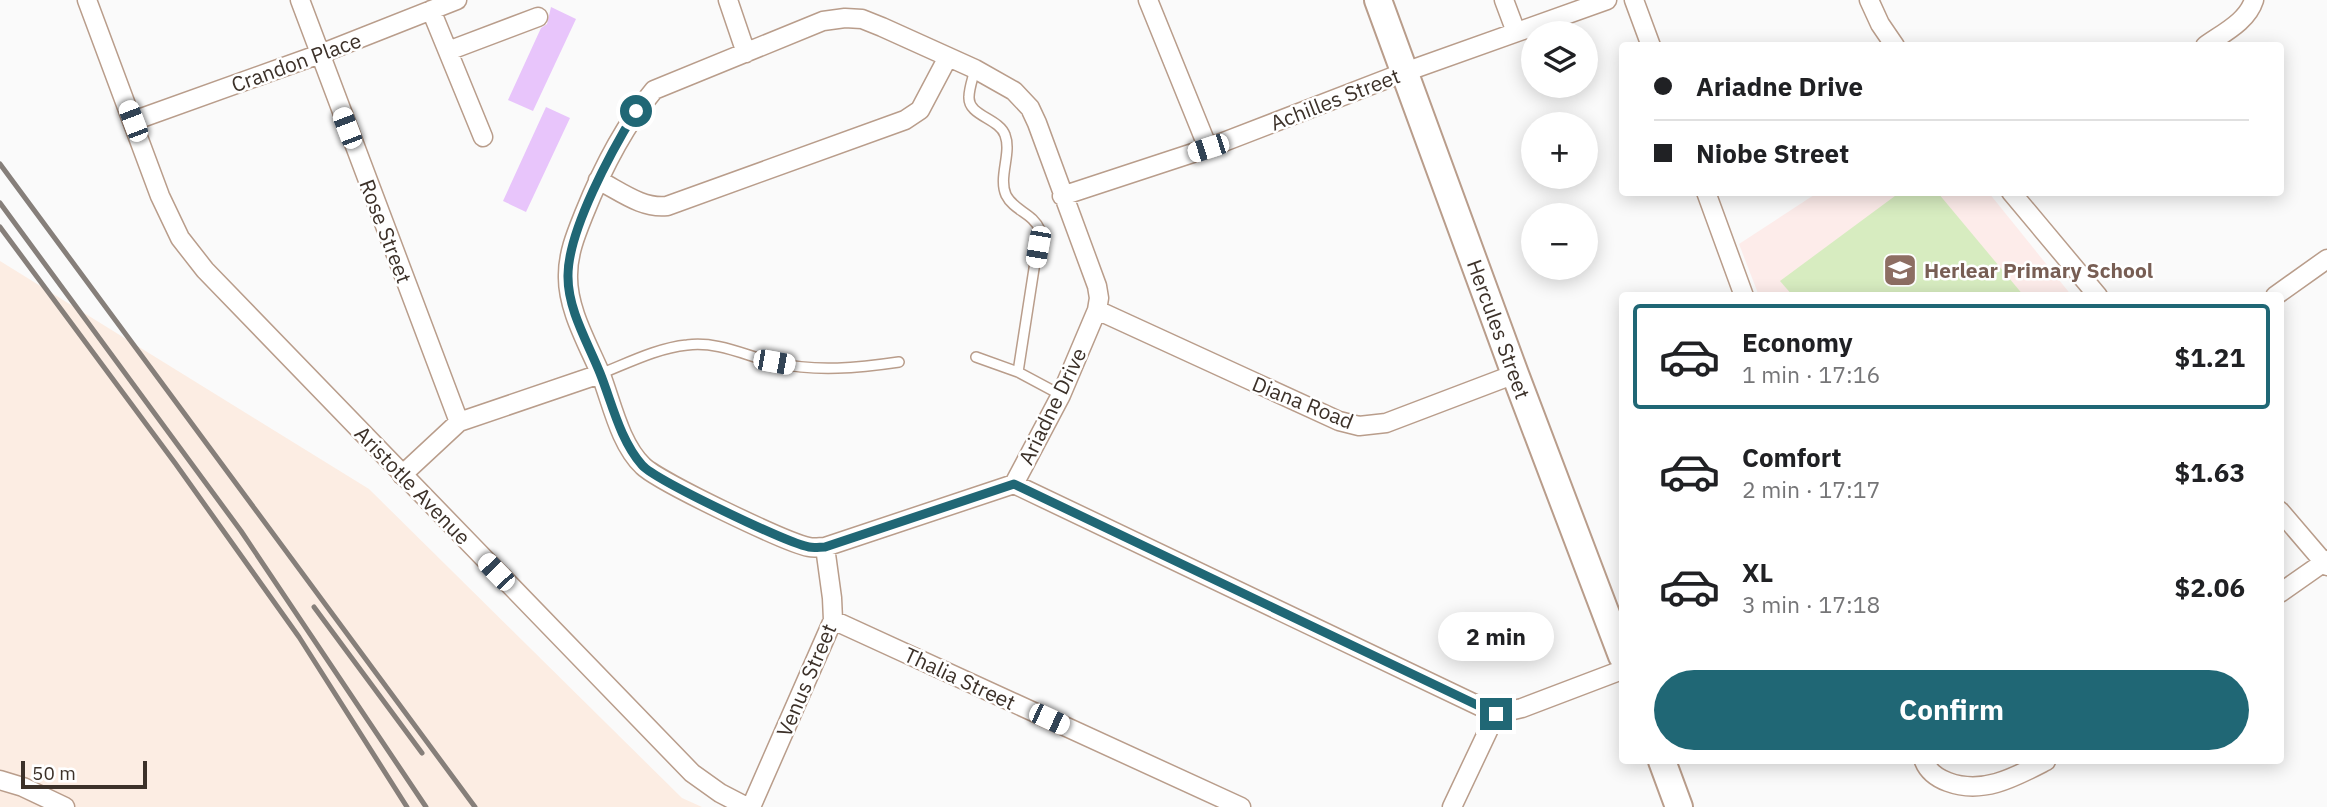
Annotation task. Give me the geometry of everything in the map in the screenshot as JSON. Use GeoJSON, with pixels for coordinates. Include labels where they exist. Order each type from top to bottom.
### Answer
{"type":"FeatureCollection","features":[{"type":"Feature","properties":{"kind":"street","name":"Aristotle Avenue"},"geometry":{"type":"LineString","coordinates":[[87,0],[160,196],[188,250],[692,773],[720,793],[749,807]]}},
{"type":"Feature","properties":{"kind":"street","name":"Rose Street"},"geometry":{"type":"LineString","coordinates":[[299,0],[459,422]]}},
{"type":"Feature","properties":{"kind":"street","name":"Crandon Place"},"geometry":{"type":"LineString","coordinates":[[133,121],[320,54],[457,0]]}},
{"type":"Feature","properties":{"kind":"street"},"geometry":{"type":"LineString","coordinates":[[727,0],[746,52]]}},
{"type":"Feature","properties":{"kind":"street"},"geometry":{"type":"LineString","coordinates":[[1148,0],[1208,148]]}},
{"type":"Feature","properties":{"kind":"street","name":"Hercules Street"},"geometry":{"type":"LineString","coordinates":[[1378,0],[1619,648]]}},
{"type":"Feature","properties":{"kind":"street"},"geometry":{"type":"LineString","coordinates":[[1504,0],[1516,33]]}},
{"type":"Feature","properties":{"kind":"street","name":"Achilles Street"},"geometry":{"type":"LineString","coordinates":[[1062,196],[1208,148],[1405,72],[1607,0]]}},
{"type":"Feature","properties":{"kind":"street"},"geometry":{"type":"LineString","coordinates":[[1634,0],[1650,42]]}},
{"type":"Feature","properties":{"kind":"street"},"geometry":{"type":"LineString","coordinates":[[1869,0],[1892,42]]}},
{"type":"Feature","properties":{"kind":"street"},"geometry":{"type":"LineString","coordinates":[[2211,42],[2242,20],[2254,0]]}},
{"type":"Feature","properties":{"kind":"street"},"geometry":{"type":"LineString","coordinates":[[431,10],[484,137]]}},
{"type":"Feature","properties":{"kind":"street"},"geometry":{"type":"LineString","coordinates":[[448,51],[538,17]]}},
{"type":"Feature","properties":{"kind":"street","name":"Ariadne Drive"},"geometry":{"type":"LineString","coordinates":[[862,19],[975,69],[1014,91],[1030,108],[1097,286],[1099,298],[1097,310],[1061,395],[1014,484],[825,547],[808,547],[675,486],[643,467],[627,444],[575,314],[568,276],[570,250],[598,180],[622,134],[636,111],[654,90],[746,52],[823,21],[862,19]]}},
{"type":"Feature","properties":{"kind":"street"},"geometry":{"type":"LineString","coordinates":[[598,180],[642,203],[655,207],[667,206],[905,120],[920,110],[948,57]]}},
{"type":"Feature","properties":{"kind":"street"},"geometry":{"type":"LineString","coordinates":[[1707,196],[1743,292]]}},
{"type":"Feature","properties":{"kind":"street"},"geometry":{"type":"LineString","coordinates":[[2014,196],[2095,292]]}},
{"type":"Feature","properties":{"kind":"street"},"geometry":{"type":"LineString","coordinates":[[2281,292],[2327,259]]}},
{"type":"Feature","properties":{"kind":"street","name":"Diana Road"},"geometry":{"type":"LineString","coordinates":[[1097,310],[1339,421],[1359,426],[1386,423],[1515,374]]}},
{"type":"Feature","properties":{"kind":"street"},"geometry":{"type":"LineString","coordinates":[[402,475],[459,422],[600,374]]}},
{"type":"Feature","properties":{"kind":"street"},"geometry":{"type":"LineString","coordinates":[[1014,484],[1496,714],[1521,708],[1619,671]]}},
{"type":"Feature","properties":{"kind":"street"},"geometry":{"type":"LineString","coordinates":[[2284,516],[2326,563],[2284,590]]}},
{"type":"Feature","properties":{"kind":"street","name":"Venus Street"},"geometry":{"type":"LineString","coordinates":[[749,807],[833,620],[825,547]]}},
{"type":"Feature","properties":{"kind":"street","name":"Thalia Street"},"geometry":{"type":"LineString","coordinates":[[833,620],[1241,807]]}},
{"type":"Feature","properties":{"kind":"street"},"geometry":{"type":"LineString","coordinates":[[1452,807],[1496,714]]}},
{"type":"Feature","properties":{"kind":"street"},"geometry":{"type":"LineString","coordinates":[[1663,764],[1679,807]]}},
{"type":"Feature","properties":{"kind":"street"},"geometry":{"type":"LineString","coordinates":[[1925,764],[1941,779],[1958,786],[1982,788],[2040,764]]}},
{"type":"Feature","properties":{"kind":"street"},"geometry":{"type":"LineString","coordinates":[[0,780],[23,787],[65,807]]}},
{"type":"Feature","properties":{"kind":"lane"},"geometry":{"type":"LineString","coordinates":[[975,69],[970,103],[983,116],[999,124],[1006,136],[1004,191],[1011,203],[1037,222],[1040,230],[1018,372]]}},
{"type":"Feature","properties":{"kind":"lane"},"geometry":{"type":"LineString","coordinates":[[600,374],[666,349],[688,345],[725,347],[799,367],[857,368],[899,362]]}},
{"type":"Feature","properties":{"kind":"lane"},"geometry":{"type":"LineString","coordinates":[[976,357],[1018,372],[1061,395]]}},
{"type":"Feature","properties":{"kind":"shaded area","name":"Herlear Primary School"},"geometry":{"type":"Polygon","coordinates":[[[1812,196],[1991,196],[2069,292],[1757,292],[1739,244],[1812,196]]]}},
{"type":"Feature","properties":{"kind":"shaded area"},"geometry":{"type":"Polygon","coordinates":[[[0,261],[369,489],[682,798],[702,807],[0,807],[0,261]]]}},
{"type":"Feature","properties":{"kind":"green space"},"geometry":{"type":"Polygon","coordinates":[[[1895,196],[1941,196],[2021,292],[1790,292],[1780,281],[1895,196]]]}},
{"type":"Feature","properties":{"kind":"building"},"geometry":{"type":"Polygon","coordinates":[[[551,7],[576,19],[533,111],[508,100],[541,28],[547,24],[551,7]]]}},
{"type":"Feature","properties":{"kind":"building"},"geometry":{"type":"Polygon","coordinates":[[[546,107],[570,118],[526,212],[503,201],[546,107]]]}},
{"type":"Feature","properties":{"kind":"railway"},"geometry":{"type":"LineString","coordinates":[[0,164],[475,807]]}},
{"type":"Feature","properties":{"kind":"railway"},"geometry":{"type":"LineString","coordinates":[[0,203],[241,531],[426,807]]}},
{"type":"Feature","properties":{"kind":"railway"},"geometry":{"type":"LineString","coordinates":[[0,227],[175,463],[299,637],[407,807]]}},
{"type":"Feature","properties":{"kind":"railway"},"geometry":{"type":"LineString","coordinates":[[314,607],[422,753]]}},
{"type":"Feature","properties":{"kind":"place","name":"Herlear Primary School"},"geometry":{"type":"Point","coordinates":[1900,270]}},
{"type":"Feature","properties":{"kind":"route"},"geometry":{"type":"LineString","coordinates":[[636,111],[598,180],[570,250],[568,276],[569,294],[575,314],[627,444],[643,467],[675,486],[808,547],[825,547],[1014,484],[1496,714]]}}]}
